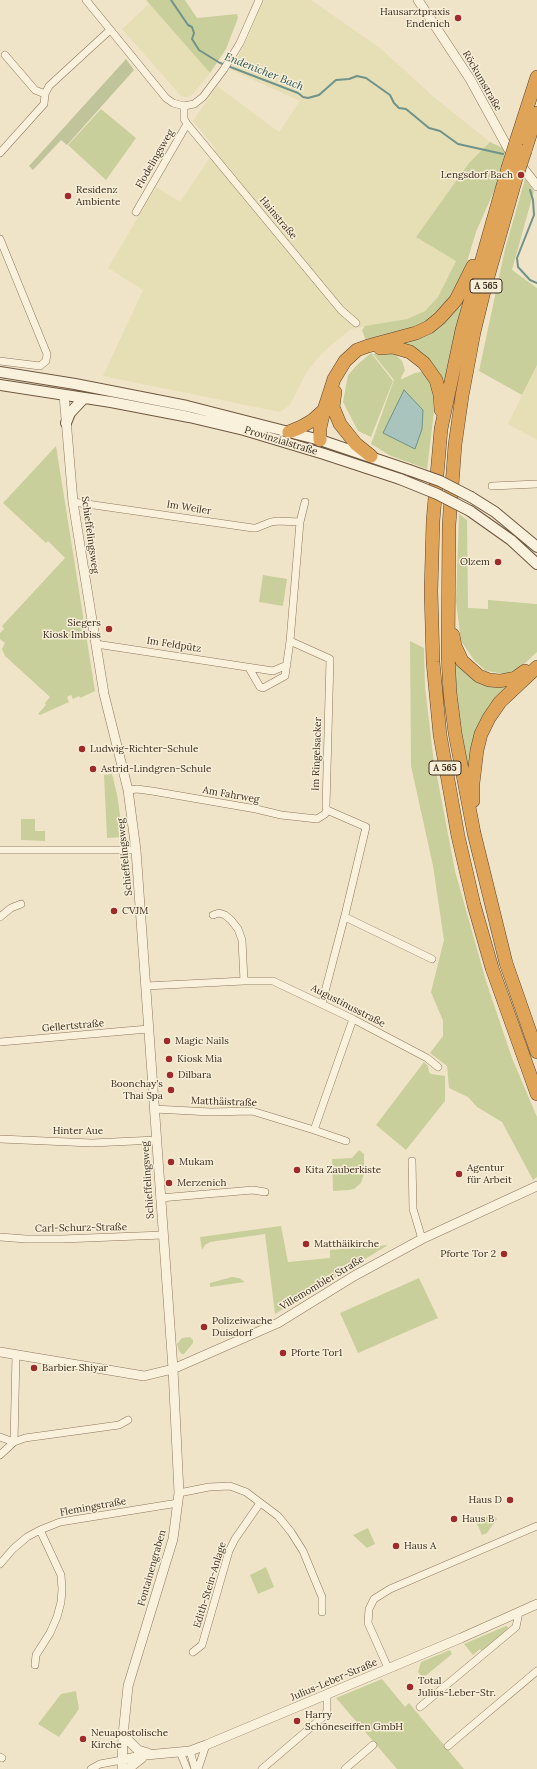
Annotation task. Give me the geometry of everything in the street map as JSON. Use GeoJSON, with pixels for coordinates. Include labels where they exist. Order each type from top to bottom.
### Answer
{"type":"FeatureCollection","features":[{"type":"Feature","properties":{"kind":"highway","name":"A 565"},"geometry":{"type":"LineString","coordinates":[[537,78],[520,147],[516,173],[474,332],[462,396],[455,445],[449,525],[448,606],[448,654],[451,701],[460,762],[474,833],[506,963],[537,1052]]}},
{"type":"Feature","properties":{"kind":"highway","name":"A 565"},"geometry":{"type":"LineString","coordinates":[[520,147],[537,113]]}},
{"type":"Feature","properties":{"kind":"highway","name":"A 565"},"geometry":{"type":"LineString","coordinates":[[516,173],[486,241],[462,330],[442,429],[432,521],[430,591],[432,662],[440,735],[458,836],[474,905],[492,968],[537,1094]]}},
{"type":"Feature","properties":{"kind":"highway"},"geometry":{"type":"LineString","coordinates":[[320,440],[330,422],[328,408],[338,380],[349,363],[359,353],[416,333],[429,327],[440,318],[456,300],[486,241]]}},
{"type":"Feature","properties":{"kind":"highway"},"geometry":{"type":"LineString","coordinates":[[381,345],[410,352],[424,363],[436,380],[440,395],[442,429]]}},
{"type":"Feature","properties":{"kind":"highway"},"geometry":{"type":"LineString","coordinates":[[289,432],[314,420],[328,408]]}},
{"type":"Feature","properties":{"kind":"highway"},"geometry":{"type":"LineString","coordinates":[[328,408],[347,435],[371,456]]}},
{"type":"Feature","properties":{"kind":"highway"},"geometry":{"type":"LineString","coordinates":[[448,606],[455,646],[462,661],[479,676],[489,680],[508,680],[523,672],[537,660]]}},
{"type":"Feature","properties":{"kind":"highway"},"geometry":{"type":"LineString","coordinates":[[474,833],[473,783],[477,750],[481,734],[489,718],[500,702],[537,667]]}},
{"type":"Feature","properties":{"kind":"main road","name":"Provinzialstraße"},"geometry":{"type":"LineString","coordinates":[[0,372],[53,380],[187,406],[320,440],[371,456],[440,481],[471,497],[496,512],[537,547]]}},
{"type":"Feature","properties":{"kind":"main road"},"geometry":{"type":"LineString","coordinates":[[53,380],[64,395],[84,386]]}},
{"type":"Feature","properties":{"kind":"main road","name":"Provinzialstraße"},"geometry":{"type":"LineString","coordinates":[[0,385],[190,417],[244,430],[400,479],[437,494],[470,511],[511,540],[537,564]]}},
{"type":"Feature","properties":{"kind":"main road"},"geometry":{"type":"LineString","coordinates":[[66,423],[70,413],[84,398]]}},
{"type":"Feature","properties":{"kind":"main road"},"geometry":{"type":"LineString","coordinates":[[304,448],[313,446],[320,440],[324,454]]}},
{"type":"Feature","properties":{"kind":"street"},"geometry":{"type":"LineString","coordinates":[[86,0],[166,98],[173,103],[184,106],[194,104],[203,97],[226,66],[246,32],[258,0]]}},
{"type":"Feature","properties":{"kind":"street","name":"Röckumstraße"},"geometry":{"type":"LineString","coordinates":[[418,0],[470,79],[500,135],[516,173],[537,186]]}},
{"type":"Feature","properties":{"kind":"street"},"geometry":{"type":"LineString","coordinates":[[0,153],[44,104],[45,94],[49,86],[110,30]]}},
{"type":"Feature","properties":{"kind":"street"},"geometry":{"type":"LineString","coordinates":[[5,55],[36,90],[45,94]]}},
{"type":"Feature","properties":{"kind":"street","name":"Flodelingsweg"},"geometry":{"type":"LineString","coordinates":[[136,212],[187,124],[184,119],[184,106]]}},
{"type":"Feature","properties":{"kind":"street","name":"Hainstraße"},"geometry":{"type":"LineString","coordinates":[[187,124],[341,310],[356,323]]}},
{"type":"Feature","properties":{"kind":"street"},"geometry":{"type":"LineString","coordinates":[[0,239],[47,354],[46,361],[40,366],[0,360]]}},
{"type":"Feature","properties":{"kind":"street","name":"Schieffelingsweg"},"geometry":{"type":"LineString","coordinates":[[64,395],[74,502],[96,644],[104,694],[128,790],[136,850],[173,1369]]}},
{"type":"Feature","properties":{"kind":"street"},"geometry":{"type":"LineString","coordinates":[[492,486],[537,484]]}},
{"type":"Feature","properties":{"kind":"street","name":"Im Weiler"},"geometry":{"type":"LineString","coordinates":[[74,502],[252,528],[278,521],[300,522]]}},
{"type":"Feature","properties":{"kind":"street"},"geometry":{"type":"LineString","coordinates":[[249,668],[260,687],[263,688],[285,676],[290,640],[300,522],[305,502]]}},
{"type":"Feature","properties":{"kind":"street","name":"Im Ringelsacker"},"geometry":{"type":"LineString","coordinates":[[290,640],[330,659],[326,764],[327,810]]}},
{"type":"Feature","properties":{"kind":"street","name":"Im Feldpütz"},"geometry":{"type":"LineString","coordinates":[[96,644],[273,671],[287,665]]}},
{"type":"Feature","properties":{"kind":"street","name":"Am Fahrweg"},"geometry":{"type":"LineString","coordinates":[[128,790],[137,789],[152,791],[256,809],[281,815],[317,818],[325,814],[327,810]]}},
{"type":"Feature","properties":{"kind":"street"},"geometry":{"type":"LineString","coordinates":[[322,1003],[345,917],[366,827],[327,810]]}},
{"type":"Feature","properties":{"kind":"street"},"geometry":{"type":"LineString","coordinates":[[0,850],[136,850]]}},
{"type":"Feature","properties":{"kind":"street"},"geometry":{"type":"LineString","coordinates":[[0,917],[11,908],[21,904]]}},
{"type":"Feature","properties":{"kind":"street"},"geometry":{"type":"LineString","coordinates":[[213,915],[219,913],[225,915],[238,929],[242,940],[244,981]]}},
{"type":"Feature","properties":{"kind":"street"},"geometry":{"type":"LineString","coordinates":[[345,917],[432,958]]}},
{"type":"Feature","properties":{"kind":"street","name":"Augustinusstraße"},"geometry":{"type":"LineString","coordinates":[[146,986],[273,981],[353,1019],[427,1058],[438,1067]]}},
{"type":"Feature","properties":{"kind":"street"},"geometry":{"type":"LineString","coordinates":[[314,1130],[353,1019]]}},
{"type":"Feature","properties":{"kind":"street","name":"Gellertstraße"},"geometry":{"type":"LineString","coordinates":[[0,1042],[148,1028]]}},
{"type":"Feature","properties":{"kind":"street","name":"Matthäistraße"},"geometry":{"type":"LineString","coordinates":[[154,1109],[211,1112],[252,1111],[346,1141]]}},
{"type":"Feature","properties":{"kind":"street","name":"Hinter Aue"},"geometry":{"type":"LineString","coordinates":[[0,1139],[92,1143],[156,1140]]}},
{"type":"Feature","properties":{"kind":"street"},"geometry":{"type":"LineString","coordinates":[[412,1161],[413,1209],[422,1238]]}},
{"type":"Feature","properties":{"kind":"street","name":"Villemombler Straße"},"geometry":{"type":"LineString","coordinates":[[0,1352],[139,1376],[153,1375],[173,1369],[278,1323],[354,1276],[422,1238],[537,1186]]}},
{"type":"Feature","properties":{"kind":"street"},"geometry":{"type":"LineString","coordinates":[[160,1198],[253,1190],[265,1192]]}},
{"type":"Feature","properties":{"kind":"street","name":"Carl-Schurz-Straße"},"geometry":{"type":"LineString","coordinates":[[0,1237],[62,1239],[163,1235]]}},
{"type":"Feature","properties":{"kind":"street"},"geometry":{"type":"LineString","coordinates":[[14,1442],[16,1355]]}},
{"type":"Feature","properties":{"kind":"street","name":"Fontainengraben"},"geometry":{"type":"LineString","coordinates":[[122,1764],[123,1735],[128,1686],[173,1539],[178,1503],[173,1369]]}},
{"type":"Feature","properties":{"kind":"street"},"geometry":{"type":"LineString","coordinates":[[0,1455],[14,1442],[25,1438],[119,1425],[128,1420]]}},
{"type":"Feature","properties":{"kind":"street"},"geometry":{"type":"LineString","coordinates":[[0,1437],[14,1442]]}},
{"type":"Feature","properties":{"kind":"street"},"geometry":{"type":"LineString","coordinates":[[178,1493],[209,1487],[230,1486],[246,1492],[278,1516],[299,1543],[322,1597],[322,1612]]}},
{"type":"Feature","properties":{"kind":"street","name":"Flemingstraße"},"geometry":{"type":"LineString","coordinates":[[0,1564],[14,1548],[27,1537],[60,1522],[178,1503]]}},
{"type":"Feature","properties":{"kind":"street","name":"Edith-Stein-Anlage"},"geometry":{"type":"LineString","coordinates":[[193,1652],[202,1645],[229,1550],[260,1503]]}},
{"type":"Feature","properties":{"kind":"street"},"geometry":{"type":"LineString","coordinates":[[388,1668],[368,1623],[369,1609],[374,1599],[390,1589],[537,1526]]}},
{"type":"Feature","properties":{"kind":"street"},"geometry":{"type":"LineString","coordinates":[[35,1665],[36,1655],[50,1633],[57,1617],[61,1602],[62,1589],[61,1575],[40,1530]]}},
{"type":"Feature","properties":{"kind":"street","name":"Julius-Leber-Straße"},"geometry":{"type":"LineString","coordinates":[[122,1764],[130,1767],[141,1758],[190,1750],[206,1745],[537,1604]]}},
{"type":"Feature","properties":{"kind":"street"},"geometry":{"type":"LineString","coordinates":[[420,1707],[516,1626],[519,1612]]}},
{"type":"Feature","properties":{"kind":"street"},"geometry":{"type":"LineString","coordinates":[[448,1746],[537,1671]]}},
{"type":"Feature","properties":{"kind":"street"},"geometry":{"type":"LineString","coordinates":[[262,1769],[324,1716],[328,1711],[327,1694]]}},
{"type":"Feature","properties":{"kind":"street"},"geometry":{"type":"LineString","coordinates":[[123,1735],[138,1750],[153,1755]]}},
{"type":"Feature","properties":{"kind":"street"},"geometry":{"type":"LineString","coordinates":[[196,1769],[206,1745]]}},
{"type":"Feature","properties":{"kind":"street"},"geometry":{"type":"LineString","coordinates":[[345,1769],[373,1745]]}},
{"type":"Feature","properties":{"kind":"street"},"geometry":{"type":"LineString","coordinates":[[190,1750],[196,1769]]}},
{"type":"Feature","properties":{"kind":"street"},"geometry":{"type":"LineString","coordinates":[[180,1752],[187,1769]]}},
{"type":"Feature","properties":{"kind":"street","name":"Julius-Leber-Straße"},"geometry":{"type":"LineString","coordinates":[[122,1764],[153,1755]]}},
{"type":"Feature","properties":{"kind":"street"},"geometry":{"type":"LineString","coordinates":[[91,1769],[100,1764],[122,1764]]}},
{"type":"Feature","properties":{"kind":"shaded area"},"geometry":{"type":"Polygon","coordinates":[[[263,0],[311,0],[380,48],[435,98],[490,142],[469,163],[416,237],[456,261],[438,297],[425,311],[407,319],[351,329],[323,352],[306,373],[290,405],[280,412],[103,376],[143,290],[108,268],[156,187],[180,202],[216,149],[193,121],[217,86],[279,132],[300,101],[231,70],[248,37],[263,0]]]}},
{"type":"Feature","properties":{"kind":"shaded area"},"geometry":{"type":"Polygon","coordinates":[[[149,4],[210,73],[192,95],[187,97],[181,96],[122,29],[149,4]]]}},
{"type":"Feature","properties":{"kind":"shaded area"},"geometry":{"type":"Polygon","coordinates":[[[537,365],[537,440],[508,424],[537,365]]]}},
{"type":"Feature","properties":{"kind":"green space"},"geometry":{"type":"Polygon","coordinates":[[[146,0],[185,0],[197,18],[237,14],[238,18],[226,49],[210,73],[146,0]]]}},
{"type":"Feature","properties":{"kind":"green space"},"geometry":{"type":"Polygon","coordinates":[[[126,59],[134,70],[67,145],[61,140],[33,170],[29,166],[126,59]]]}},
{"type":"Feature","properties":{"kind":"green space"},"geometry":{"type":"Polygon","coordinates":[[[101,109],[136,138],[106,180],[68,145],[101,109]]]}},
{"type":"Feature","properties":{"kind":"green space"},"geometry":{"type":"Polygon","coordinates":[[[490,142],[507,150],[501,175],[476,232],[467,262],[455,290],[442,308],[425,322],[409,330],[366,341],[362,330],[365,326],[407,319],[425,311],[438,297],[456,261],[416,237],[469,163],[490,142]]]}},
{"type":"Feature","properties":{"kind":"green space"},"geometry":{"type":"Polygon","coordinates":[[[525,179],[534,191],[512,270],[537,288],[537,365],[522,395],[479,371],[505,249],[525,179]]]}},
{"type":"Feature","properties":{"kind":"green space"},"geometry":{"type":"Polygon","coordinates":[[[464,293],[442,396],[436,376],[386,344],[406,339],[464,293]]]}},
{"type":"Feature","properties":{"kind":"green space"},"geometry":{"type":"Polygon","coordinates":[[[371,353],[393,381],[371,437],[358,431],[343,402],[348,375],[371,353]]]}},
{"type":"Feature","properties":{"kind":"green space"},"geometry":{"type":"Polygon","coordinates":[[[373,354],[395,354],[402,361],[405,370],[401,378],[402,379],[415,373],[422,372],[425,373],[432,384],[434,412],[427,469],[391,456],[371,444],[394,380],[373,354]]]}},
{"type":"Feature","properties":{"kind":"green space"},"geometry":{"type":"Polygon","coordinates":[[[56,446],[95,691],[80,698],[79,696],[73,699],[71,695],[67,697],[69,702],[40,715],[38,714],[46,705],[45,703],[50,697],[5,656],[2,649],[5,643],[0,639],[0,633],[4,629],[2,626],[65,558],[48,541],[46,543],[3,503],[56,446]]]}},
{"type":"Feature","properties":{"kind":"green space"},"geometry":{"type":"Polygon","coordinates":[[[459,514],[467,520],[468,608],[488,609],[488,600],[537,604],[537,652],[521,667],[505,674],[486,671],[474,660],[461,641],[456,602],[459,514]]]}},
{"type":"Feature","properties":{"kind":"green space"},"geometry":{"type":"Polygon","coordinates":[[[263,575],[287,579],[283,606],[259,602],[263,575]]]}},
{"type":"Feature","properties":{"kind":"green space"},"geometry":{"type":"Polygon","coordinates":[[[410,641],[424,648],[425,687],[433,755],[455,871],[486,981],[512,1058],[537,1117],[537,1177],[533,1180],[502,1122],[477,1107],[468,1097],[449,1088],[447,1066],[430,1053],[443,1036],[443,1021],[431,992],[444,940],[433,866],[411,766],[410,641]]]}},
{"type":"Feature","properties":{"kind":"green space"},"geometry":{"type":"Polygon","coordinates":[[[453,649],[465,670],[515,680],[503,695],[470,778],[460,727],[453,649]]]}},
{"type":"Feature","properties":{"kind":"green space"},"geometry":{"type":"Polygon","coordinates":[[[112,774],[117,794],[123,837],[107,838],[104,775],[112,774]]]}},
{"type":"Feature","properties":{"kind":"green space"},"geometry":{"type":"Polygon","coordinates":[[[21,819],[35,819],[35,831],[45,831],[45,841],[21,840],[21,819]]]}},
{"type":"Feature","properties":{"kind":"green space"},"geometry":{"type":"Polygon","coordinates":[[[424,1062],[428,1066],[431,1074],[445,1076],[445,1101],[406,1150],[376,1125],[424,1062]]]}},
{"type":"Feature","properties":{"kind":"green space"},"geometry":{"type":"Polygon","coordinates":[[[359,1150],[364,1154],[364,1174],[361,1183],[354,1189],[333,1191],[332,1159],[352,1158],[359,1150]]]}},
{"type":"Feature","properties":{"kind":"green space"},"geometry":{"type":"Polygon","coordinates":[[[281,1226],[288,1262],[330,1258],[330,1250],[388,1245],[275,1314],[265,1234],[210,1242],[205,1245],[202,1250],[200,1237],[281,1226]]]}},
{"type":"Feature","properties":{"kind":"green space"},"geometry":{"type":"Polygon","coordinates":[[[232,1277],[239,1278],[245,1282],[210,1287],[210,1283],[232,1277]]]}},
{"type":"Feature","properties":{"kind":"green space"},"geometry":{"type":"Polygon","coordinates":[[[419,1278],[438,1318],[358,1353],[340,1313],[419,1278]]]}},
{"type":"Feature","properties":{"kind":"green space"},"geometry":{"type":"Polygon","coordinates":[[[190,1337],[193,1340],[193,1343],[184,1354],[182,1354],[179,1351],[177,1344],[182,1338],[190,1337]]]}},
{"type":"Feature","properties":{"kind":"green space"},"geometry":{"type":"Polygon","coordinates":[[[494,1516],[497,1519],[487,1533],[482,1535],[477,1524],[477,1517],[494,1516]]]}},
{"type":"Feature","properties":{"kind":"green space"},"geometry":{"type":"Polygon","coordinates":[[[368,1528],[375,1544],[367,1548],[353,1535],[368,1528]]]}},
{"type":"Feature","properties":{"kind":"green space"},"geometry":{"type":"Polygon","coordinates":[[[266,1567],[274,1587],[258,1594],[250,1575],[266,1567]]]}},
{"type":"Feature","properties":{"kind":"green space"},"geometry":{"type":"Polygon","coordinates":[[[506,1626],[508,1629],[482,1651],[480,1649],[473,1655],[464,1644],[506,1626]]]}},
{"type":"Feature","properties":{"kind":"green space"},"geometry":{"type":"Polygon","coordinates":[[[450,1650],[452,1654],[423,1678],[418,1672],[421,1662],[450,1650]]]}},
{"type":"Feature","properties":{"kind":"green space"},"geometry":{"type":"Polygon","coordinates":[[[382,1679],[405,1707],[409,1703],[464,1769],[397,1769],[336,1698],[382,1679]]]}},
{"type":"Feature","properties":{"kind":"green space"},"geometry":{"type":"Polygon","coordinates":[[[76,1691],[79,1709],[59,1737],[38,1724],[61,1694],[76,1691]]]}},
{"type":"Feature","properties":{"kind":"water"},"geometry":{"type":"Polygon","coordinates":[[[404,390],[423,410],[422,429],[415,449],[383,433],[404,390]]]}},
{"type":"Feature","properties":{"kind":"waterway","name":"Endenicher Bach"},"geometry":{"type":"LineString","coordinates":[[171,0],[188,25],[192,27],[194,33],[192,39],[199,50],[220,63],[308,98],[319,95],[336,80],[349,79],[357,76],[366,78],[390,95],[394,103],[399,108],[406,109],[429,128],[440,131],[458,144],[503,154]]}},
{"type":"Feature","properties":{"kind":"waterway"},"geometry":{"type":"LineString","coordinates":[[530,190],[533,200],[534,215],[517,258],[518,267],[530,280],[537,283]]}},
{"type":"Feature","properties":{"kind":"place","name":"Hausarztpraxis Endenich"},"geometry":{"type":"Point","coordinates":[458,18]}},
{"type":"Feature","properties":{"kind":"place","name":"Lengsdorf Bach"},"geometry":{"type":"Point","coordinates":[521,175]}},
{"type":"Feature","properties":{"kind":"place","name":"Residenz Ambiente"},"geometry":{"type":"Point","coordinates":[68,196]}},
{"type":"Feature","properties":{"kind":"place","name":"Olzem"},"geometry":{"type":"Point","coordinates":[498,562]}},
{"type":"Feature","properties":{"kind":"place","name":"Siegers Kiosk Imbiss"},"geometry":{"type":"Point","coordinates":[109,629]}},
{"type":"Feature","properties":{"kind":"place","name":"Ludwig-Richter-Schule"},"geometry":{"type":"Point","coordinates":[82,749]}},
{"type":"Feature","properties":{"kind":"place","name":"Astrid-Lindgren-Schule"},"geometry":{"type":"Point","coordinates":[93,769]}},
{"type":"Feature","properties":{"kind":"place","name":"CVJM"},"geometry":{"type":"Point","coordinates":[114,911]}},
{"type":"Feature","properties":{"kind":"place","name":"Magic Nails"},"geometry":{"type":"Point","coordinates":[167,1041]}},
{"type":"Feature","properties":{"kind":"place","name":"Kiosk Mia"},"geometry":{"type":"Point","coordinates":[169,1059]}},
{"type":"Feature","properties":{"kind":"place","name":"Dilbara"},"geometry":{"type":"Point","coordinates":[170,1075]}},
{"type":"Feature","properties":{"kind":"place","name":"Boonchay's Thai Spa"},"geometry":{"type":"Point","coordinates":[171,1090]}},
{"type":"Feature","properties":{"kind":"place","name":"Mukam"},"geometry":{"type":"Point","coordinates":[171,1162]}},
{"type":"Feature","properties":{"kind":"place","name":"Kita Zauberkiste"},"geometry":{"type":"Point","coordinates":[297,1170]}},
{"type":"Feature","properties":{"kind":"place","name":"Agentur für Arbeit"},"geometry":{"type":"Point","coordinates":[459,1174]}},
{"type":"Feature","properties":{"kind":"place","name":"Merzenich"},"geometry":{"type":"Point","coordinates":[169,1183]}},
{"type":"Feature","properties":{"kind":"place","name":"Matthäikirche"},"geometry":{"type":"Point","coordinates":[306,1244]}},
{"type":"Feature","properties":{"kind":"place","name":"Pforte Tor 2"},"geometry":{"type":"Point","coordinates":[504,1254]}},
{"type":"Feature","properties":{"kind":"place","name":"Polizeiwache Duisdorf"},"geometry":{"type":"Point","coordinates":[204,1327]}},
{"type":"Feature","properties":{"kind":"place","name":"Pforte Tor1"},"geometry":{"type":"Point","coordinates":[283,1353]}},
{"type":"Feature","properties":{"kind":"place","name":"Barbier Shiyar"},"geometry":{"type":"Point","coordinates":[34,1368]}},
{"type":"Feature","properties":{"kind":"place","name":"Haus D"},"geometry":{"type":"Point","coordinates":[510,1500]}},
{"type":"Feature","properties":{"kind":"place","name":"Haus B"},"geometry":{"type":"Point","coordinates":[454,1519]}},
{"type":"Feature","properties":{"kind":"place","name":"Haus A"},"geometry":{"type":"Point","coordinates":[396,1546]}},
{"type":"Feature","properties":{"kind":"place","name":"Total Julius-Leber-Str."},"geometry":{"type":"Point","coordinates":[410,1687]}},
{"type":"Feature","properties":{"kind":"place","name":"Harry Schöneseiffen GmbH"},"geometry":{"type":"Point","coordinates":[297,1721]}},
{"type":"Feature","properties":{"kind":"place","name":"Neuapostolische Kirche"},"geometry":{"type":"Point","coordinates":[83,1739]}}]}
